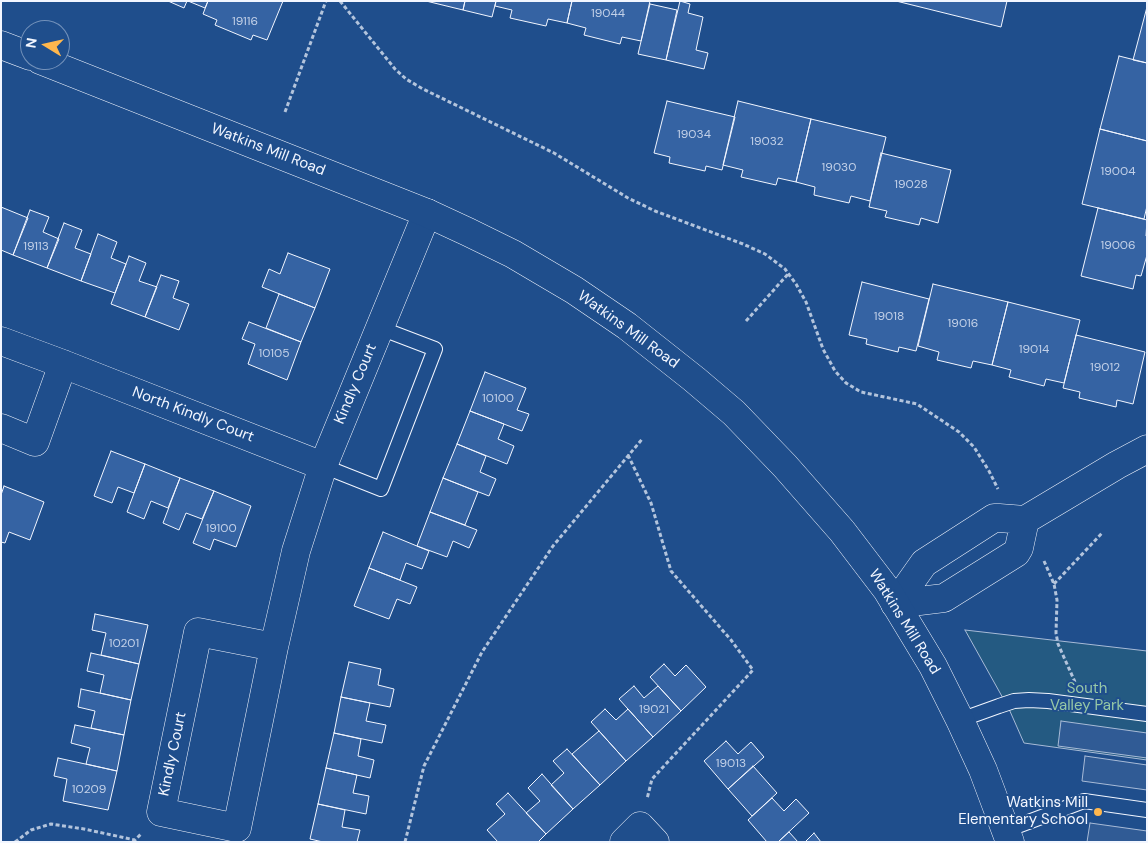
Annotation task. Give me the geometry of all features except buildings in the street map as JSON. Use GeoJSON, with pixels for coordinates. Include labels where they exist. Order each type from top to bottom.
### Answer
{"type":"FeatureCollection","features":[{"type":"Feature","properties":{"kind":"street"},"geometry":{"type":"LineString","coordinates":[[1,45],[20,52]]}},
{"type":"Feature","properties":{"kind":"street","name":"Watkins Mill Road"},"geometry":{"type":"LineString","coordinates":[[65,70],[428,213],[513,254],[574,290],[627,326],[694,379],[734,413],[785,466],[842,531],[887,590],[933,666],[960,720],[983,770],[1008,836]]}},
{"type":"Feature","properties":{"kind":"street","name":"Kindly Court"},"geometry":{"type":"LineString","coordinates":[[274,648],[198,632],[161,812],[237,828],[296,551],[322,466],[428,213]]}},
{"type":"Feature","properties":{"kind":"street","name":"North Kindly Court"},"geometry":{"type":"LineString","coordinates":[[1,341],[322,466]]}},
{"type":"Feature","properties":{"kind":"street"},"geometry":{"type":"LineString","coordinates":[[1,428],[35,442],[63,364]]}},
{"type":"Feature","properties":{"kind":"street"},"geometry":{"type":"LineString","coordinates":[[895,604],[924,562],[994,518],[1022,522],[1147,449]]}},
{"type":"Feature","properties":{"kind":"street"},"geometry":{"type":"LineString","coordinates":[[895,604],[936,600],[946,597],[1016,553],[1019,548],[1022,522]]}},
{"type":"Feature","properties":{"kind":"lane"},"geometry":{"type":"LineString","coordinates":[[322,466],[381,489],[435,349],[380,328]]}},
{"type":"Feature","properties":{"kind":"lane"},"geometry":{"type":"LineString","coordinates":[[960,720],[1014,701],[1029,700],[1048,700],[1147,714]]}},
{"type":"Feature","properties":{"kind":"lane"},"geometry":{"type":"LineString","coordinates":[[1008,836],[1084,801],[1147,810]]}},
{"type":"Feature","properties":{"kind":"path"},"geometry":{"type":"LineString","coordinates":[[285,112],[326,1]]}},
{"type":"Feature","properties":{"kind":"path"},"geometry":{"type":"LineString","coordinates":[[340,1],[406,79],[454,105],[554,153],[628,198],[655,211],[765,254],[785,269],[796,284],[806,302],[823,349],[835,371],[846,383],[861,392],[917,404],[959,432],[974,447],[1000,493],[1022,522],[1040,552],[1054,584],[1057,600],[1056,633],[1058,644],[1085,706]]}},
{"type":"Feature","properties":{"kind":"path"},"geometry":{"type":"LineString","coordinates":[[746,321],[788,274]]}},
{"type":"Feature","properties":{"kind":"path"},"geometry":{"type":"LineString","coordinates":[[404,842],[424,766],[482,652],[553,546],[643,438]]}},
{"type":"Feature","properties":{"kind":"path"},"geometry":{"type":"LineString","coordinates":[[628,455],[651,503],[671,570],[731,640],[753,670],[652,778],[640,837]]}},
{"type":"Feature","properties":{"kind":"path"},"geometry":{"type":"LineString","coordinates":[[1054,584],[1103,532]]}},
{"type":"Feature","properties":{"kind":"path"},"geometry":{"type":"LineString","coordinates":[[16,842],[31,830],[51,824],[135,840],[161,812]]}},
{"type":"Feature","properties":{"kind":"green space","name":"South Valley Park"},"geometry":{"type":"Polygon","coordinates":[[[965,630],[1147,651],[1147,760],[1024,743],[1009,709],[965,630]]]}},
{"type":"Feature","properties":{"kind":"shaded area"},"geometry":{"type":"Polygon","coordinates":[[[1061,721],[1147,733],[1147,758],[1058,746],[1061,721]]]}},
{"type":"Feature","properties":{"kind":"shaded area"},"geometry":{"type":"Polygon","coordinates":[[[1085,756],[1147,765],[1147,790],[1082,781],[1085,756]]]}},
{"type":"Feature","properties":{"kind":"shaded area"},"geometry":{"type":"Polygon","coordinates":[[[1090,823],[1147,831],[1147,842],[1087,842],[1090,823]]]}},
{"type":"Feature","properties":{"kind":"place","name":"Watkins Mill Elementary School"},"geometry":{"type":"Point","coordinates":[1098,812]}}]}
